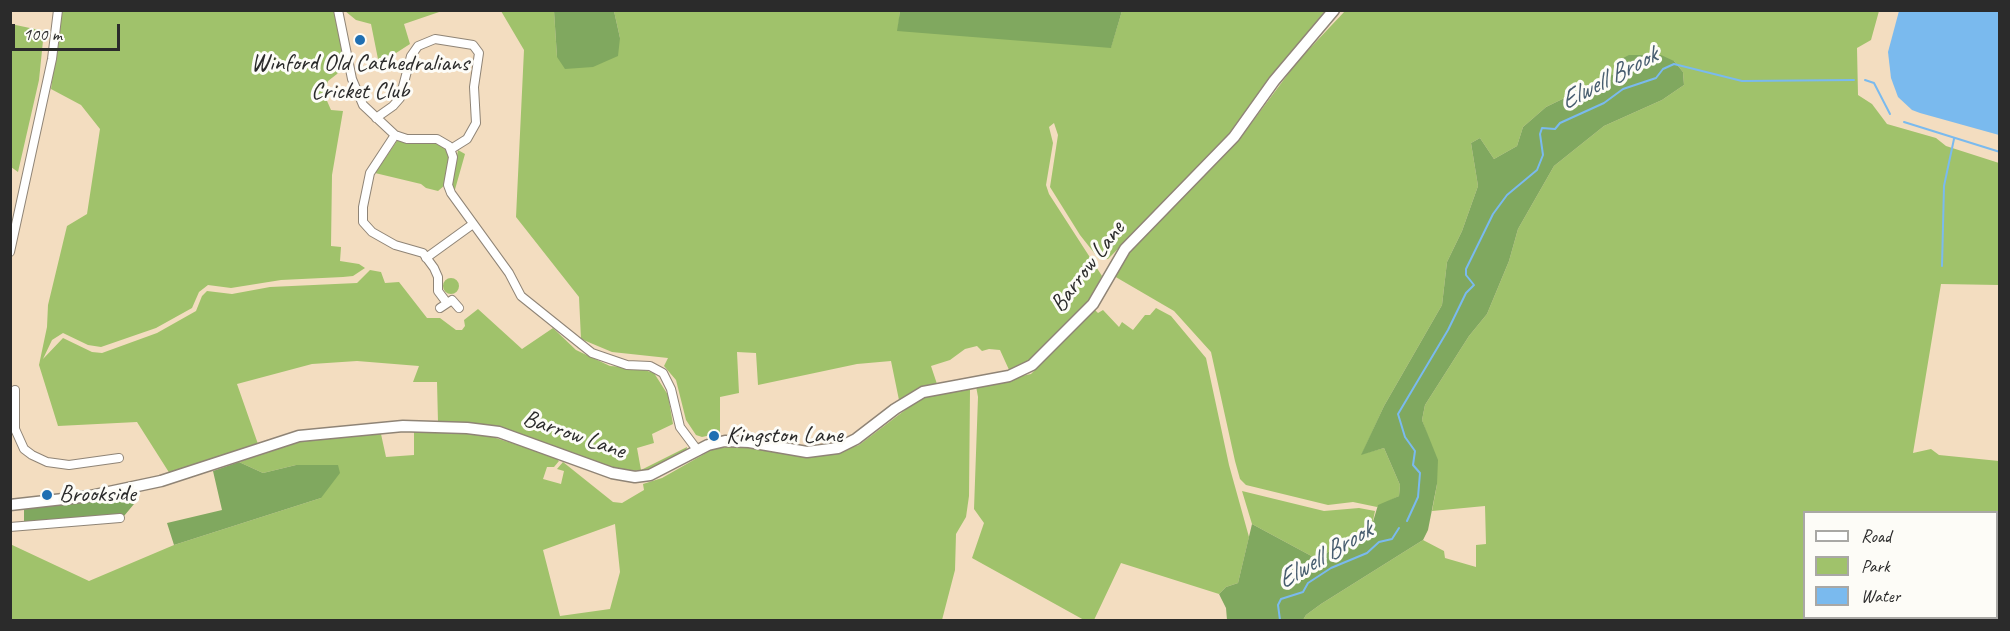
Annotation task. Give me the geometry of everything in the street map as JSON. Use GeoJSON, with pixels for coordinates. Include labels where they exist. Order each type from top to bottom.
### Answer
{"type":"FeatureCollection","features":[{"type":"Feature","properties":{"kind":"main road","name":"Barrow Lane"},"geometry":{"type":"LineString","coordinates":[[10,505],[90,496],[160,481],[306,435],[403,426],[499,432],[627,476],[650,475],[715,443],[738,441],[792,451],[828,451],[849,443],[922,392],[1009,376],[1025,370],[1092,304],[1125,249],[1234,137],[1274,81],[1334,10]]}},
{"type":"Feature","properties":{"kind":"street"},"geometry":{"type":"LineString","coordinates":[[10,252],[52,59],[58,10]]}},
{"type":"Feature","properties":{"kind":"street"},"geometry":{"type":"LineString","coordinates":[[338,10],[358,96],[376,118],[395,135],[407,139],[437,139],[451,148],[453,158],[447,185],[516,284],[521,296],[580,344],[609,360],[650,366],[663,373],[671,389],[680,427],[698,451]]}},
{"type":"Feature","properties":{"kind":"street"},"geometry":{"type":"LineString","coordinates":[[376,118],[400,98],[411,56],[423,42],[435,39],[473,45],[479,54],[474,87],[477,123],[467,139],[451,148]]}},
{"type":"Feature","properties":{"kind":"street"},"geometry":{"type":"LineString","coordinates":[[395,135],[370,173],[363,207],[363,222],[379,236],[395,245],[423,253],[438,277],[434,290],[444,305],[452,300],[459,308]]}},
{"type":"Feature","properties":{"kind":"street"},"geometry":{"type":"LineString","coordinates":[[426,258],[473,224]]}},
{"type":"Feature","properties":{"kind":"street"},"geometry":{"type":"LineString","coordinates":[[15,390],[13,415],[18,438],[24,449],[39,460],[69,465],[113,456]]}},
{"type":"Feature","properties":{"kind":"street"},"geometry":{"type":"LineString","coordinates":[[10,527],[120,518]]}},
{"type":"Feature","properties":{"kind":"green space"},"geometry":{"type":"Polygon","coordinates":[[[900,10],[1122,11],[1111,48],[897,31],[900,10]]]}},
{"type":"Feature","properties":{"kind":"green space"},"geometry":{"type":"Polygon","coordinates":[[[61,11],[334,11],[345,63],[328,81],[324,94],[331,110],[343,111],[332,175],[331,246],[341,247],[340,261],[359,264],[365,268],[353,276],[281,280],[231,288],[208,285],[199,292],[192,308],[156,328],[101,347],[88,345],[63,333],[52,340],[43,359],[63,338],[92,352],[102,353],[157,333],[196,311],[202,296],[207,291],[232,294],[270,287],[357,283],[370,270],[381,272],[385,283],[399,282],[427,318],[440,318],[456,330],[462,330],[465,326],[464,320],[478,309],[522,349],[553,328],[576,350],[610,366],[638,368],[654,373],[668,395],[673,424],[652,434],[654,443],[637,448],[641,470],[687,447],[686,452],[651,470],[627,471],[609,467],[507,429],[438,422],[437,382],[413,382],[419,366],[357,361],[312,364],[237,384],[258,444],[170,474],[137,422],[58,426],[39,365],[47,327],[48,305],[67,226],[87,214],[100,129],[81,105],[51,89],[61,11]]]}},
{"type":"Feature","properties":{"kind":"green space"},"geometry":{"type":"Polygon","coordinates":[[[345,11],[442,11],[404,24],[410,44],[379,64],[371,24],[356,20],[345,11]]]}},
{"type":"Feature","properties":{"kind":"green space"},"geometry":{"type":"Polygon","coordinates":[[[501,11],[554,11],[557,57],[620,38],[614,11],[900,11],[898,30],[1111,47],[1122,11],[1330,11],[1234,131],[1108,259],[1099,259],[1080,235],[1050,187],[1058,135],[1054,123],[1049,127],[1053,143],[1046,185],[1049,194],[1102,276],[1089,301],[1029,362],[1010,372],[1000,350],[982,351],[977,346],[965,349],[950,360],[931,366],[937,384],[915,390],[899,400],[891,361],[857,364],[758,385],[756,353],[737,352],[739,393],[720,397],[720,433],[702,437],[696,435],[686,420],[676,380],[664,366],[668,358],[612,352],[581,339],[579,297],[516,217],[524,50],[501,11]]]}},
{"type":"Feature","properties":{"kind":"green space"},"geometry":{"type":"Polygon","coordinates":[[[554,11],[614,11],[620,38],[618,56],[593,67],[565,69],[557,57],[554,11]]]}},
{"type":"Feature","properties":{"kind":"green space"},"geometry":{"type":"Polygon","coordinates":[[[1345,11],[1879,11],[1871,40],[1857,48],[1858,95],[1872,104],[1887,124],[1936,138],[1946,146],[1999,163],[1999,285],[1941,284],[1913,453],[1931,449],[1939,455],[1999,461],[1999,620],[1303,620],[1321,604],[1423,540],[1444,551],[1445,558],[1476,567],[1476,545],[1486,544],[1485,506],[1432,511],[1437,484],[1428,437],[1422,420],[1425,405],[1469,336],[1487,314],[1509,261],[1518,229],[1554,166],[1604,126],[1662,100],[1684,85],[1683,72],[1674,61],[1622,70],[1546,107],[1523,127],[1517,146],[1494,159],[1480,138],[1471,143],[1478,186],[1462,231],[1447,262],[1442,305],[1384,406],[1362,454],[1384,448],[1400,485],[1399,496],[1377,507],[1353,502],[1328,505],[1246,485],[1240,479],[1235,461],[1211,352],[1174,311],[1114,276],[1131,250],[1244,133],[1297,62],[1345,11]]]}},
{"type":"Feature","properties":{"kind":"green space"},"geometry":{"type":"Polygon","coordinates":[[[11,24],[44,31],[39,80],[18,172],[11,167],[11,24]]]}},
{"type":"Feature","properties":{"kind":"green space"},"geometry":{"type":"Polygon","coordinates":[[[1629,55],[1661,55],[1674,61],[1683,72],[1684,85],[1662,100],[1604,126],[1554,166],[1518,229],[1509,261],[1487,314],[1469,336],[1425,405],[1422,420],[1438,460],[1437,484],[1428,530],[1423,540],[1321,604],[1303,620],[1227,620],[1226,608],[1219,594],[1226,587],[1238,583],[1252,524],[1317,559],[1372,525],[1378,505],[1399,496],[1400,485],[1384,448],[1361,455],[1384,406],[1442,305],[1447,262],[1462,231],[1478,186],[1471,143],[1480,138],[1494,159],[1517,146],[1523,127],[1546,107],[1622,70],[1623,58],[1629,55]]]}},
{"type":"Feature","properties":{"kind":"green space"},"geometry":{"type":"Polygon","coordinates":[[[397,141],[434,141],[445,147],[450,157],[445,185],[438,191],[421,184],[375,173],[397,141]]]}},
{"type":"Feature","properties":{"kind":"green space"},"geometry":{"type":"Polygon","coordinates":[[[458,150],[465,154],[454,193],[452,188],[458,150]]]}},
{"type":"Feature","properties":{"kind":"green space"},"geometry":{"type":"Polygon","coordinates":[[[451,278],[457,280],[459,286],[457,292],[451,294],[445,292],[443,286],[445,280],[451,278]]]}},
{"type":"Feature","properties":{"kind":"green space"},"geometry":{"type":"Polygon","coordinates":[[[1156,308],[1171,316],[1206,358],[1229,465],[1249,537],[1238,583],[1226,587],[1219,594],[1121,563],[1094,620],[1084,620],[972,558],[984,523],[974,509],[978,397],[976,386],[1031,374],[1095,310],[1098,313],[1103,310],[1119,327],[1122,322],[1133,330],[1145,315],[1150,315],[1156,308]]]}},
{"type":"Feature","properties":{"kind":"green space"},"geometry":{"type":"Polygon","coordinates":[[[966,388],[970,390],[969,496],[966,517],[956,534],[955,570],[942,620],[11,620],[10,544],[89,581],[174,545],[321,498],[296,465],[263,473],[239,462],[306,440],[381,434],[386,457],[414,455],[414,432],[483,434],[553,456],[559,461],[554,467],[547,467],[543,479],[561,484],[564,471],[557,469],[563,462],[613,502],[622,503],[644,490],[643,484],[662,478],[713,449],[736,446],[824,456],[859,445],[921,398],[966,388]],[[615,524],[543,550],[560,616],[610,609],[620,572],[615,524]]]}},
{"type":"Feature","properties":{"kind":"green space"},"geometry":{"type":"Polygon","coordinates":[[[239,462],[263,473],[296,465],[338,465],[340,473],[321,498],[174,545],[167,523],[222,510],[213,471],[239,462]]]}},
{"type":"Feature","properties":{"kind":"green space"},"geometry":{"type":"Polygon","coordinates":[[[132,491],[134,504],[124,516],[24,523],[24,508],[132,491]]]}},
{"type":"Feature","properties":{"kind":"green space"},"geometry":{"type":"Polygon","coordinates":[[[1242,491],[1324,511],[1359,508],[1375,511],[1372,525],[1317,559],[1252,524],[1242,491]]]}},
{"type":"Feature","properties":{"kind":"water"},"geometry":{"type":"Polygon","coordinates":[[[1899,11],[1999,11],[1999,135],[1912,110],[1898,97],[1891,78],[1888,52],[1899,11]]]}},
{"type":"Feature","properties":{"kind":"waterway","name":"Elwell Brook"},"geometry":{"type":"LineString","coordinates":[[1407,521],[1418,497],[1420,473],[1413,465],[1415,451],[1405,437],[1398,414],[1448,330],[1466,293],[1474,285],[1466,275],[1466,269],[1493,214],[1507,195],[1537,170],[1543,155],[1540,134],[1542,128],[1555,129],[1560,123],[1604,103],[1623,89],[1656,78],[1663,69],[1674,64],[1742,81],[1854,80]]}},
{"type":"Feature","properties":{"kind":"waterway"},"geometry":{"type":"LineString","coordinates":[[1865,80],[1874,83],[1890,114]]}},
{"type":"Feature","properties":{"kind":"waterway"},"geometry":{"type":"LineString","coordinates":[[1904,122],[2000,152]]}},
{"type":"Feature","properties":{"kind":"waterway"},"geometry":{"type":"LineString","coordinates":[[1942,266],[1944,186],[1954,139]]}},
{"type":"Feature","properties":{"kind":"waterway","name":"Elwell Brook"},"geometry":{"type":"LineString","coordinates":[[1280,620],[1278,605],[1281,599],[1303,592],[1308,583],[1331,568],[1367,553],[1379,542],[1392,539],[1399,528]]}},
{"type":"Feature","properties":{"kind":"place","name":"Winford Old Cathedralians Cricket Club"},"geometry":{"type":"Point","coordinates":[360,40]}},
{"type":"Feature","properties":{"kind":"place","name":"Kingston Lane"},"geometry":{"type":"Point","coordinates":[714,436]}},
{"type":"Feature","properties":{"kind":"place","name":"Brookside"},"geometry":{"type":"Point","coordinates":[47,495]}}]}
